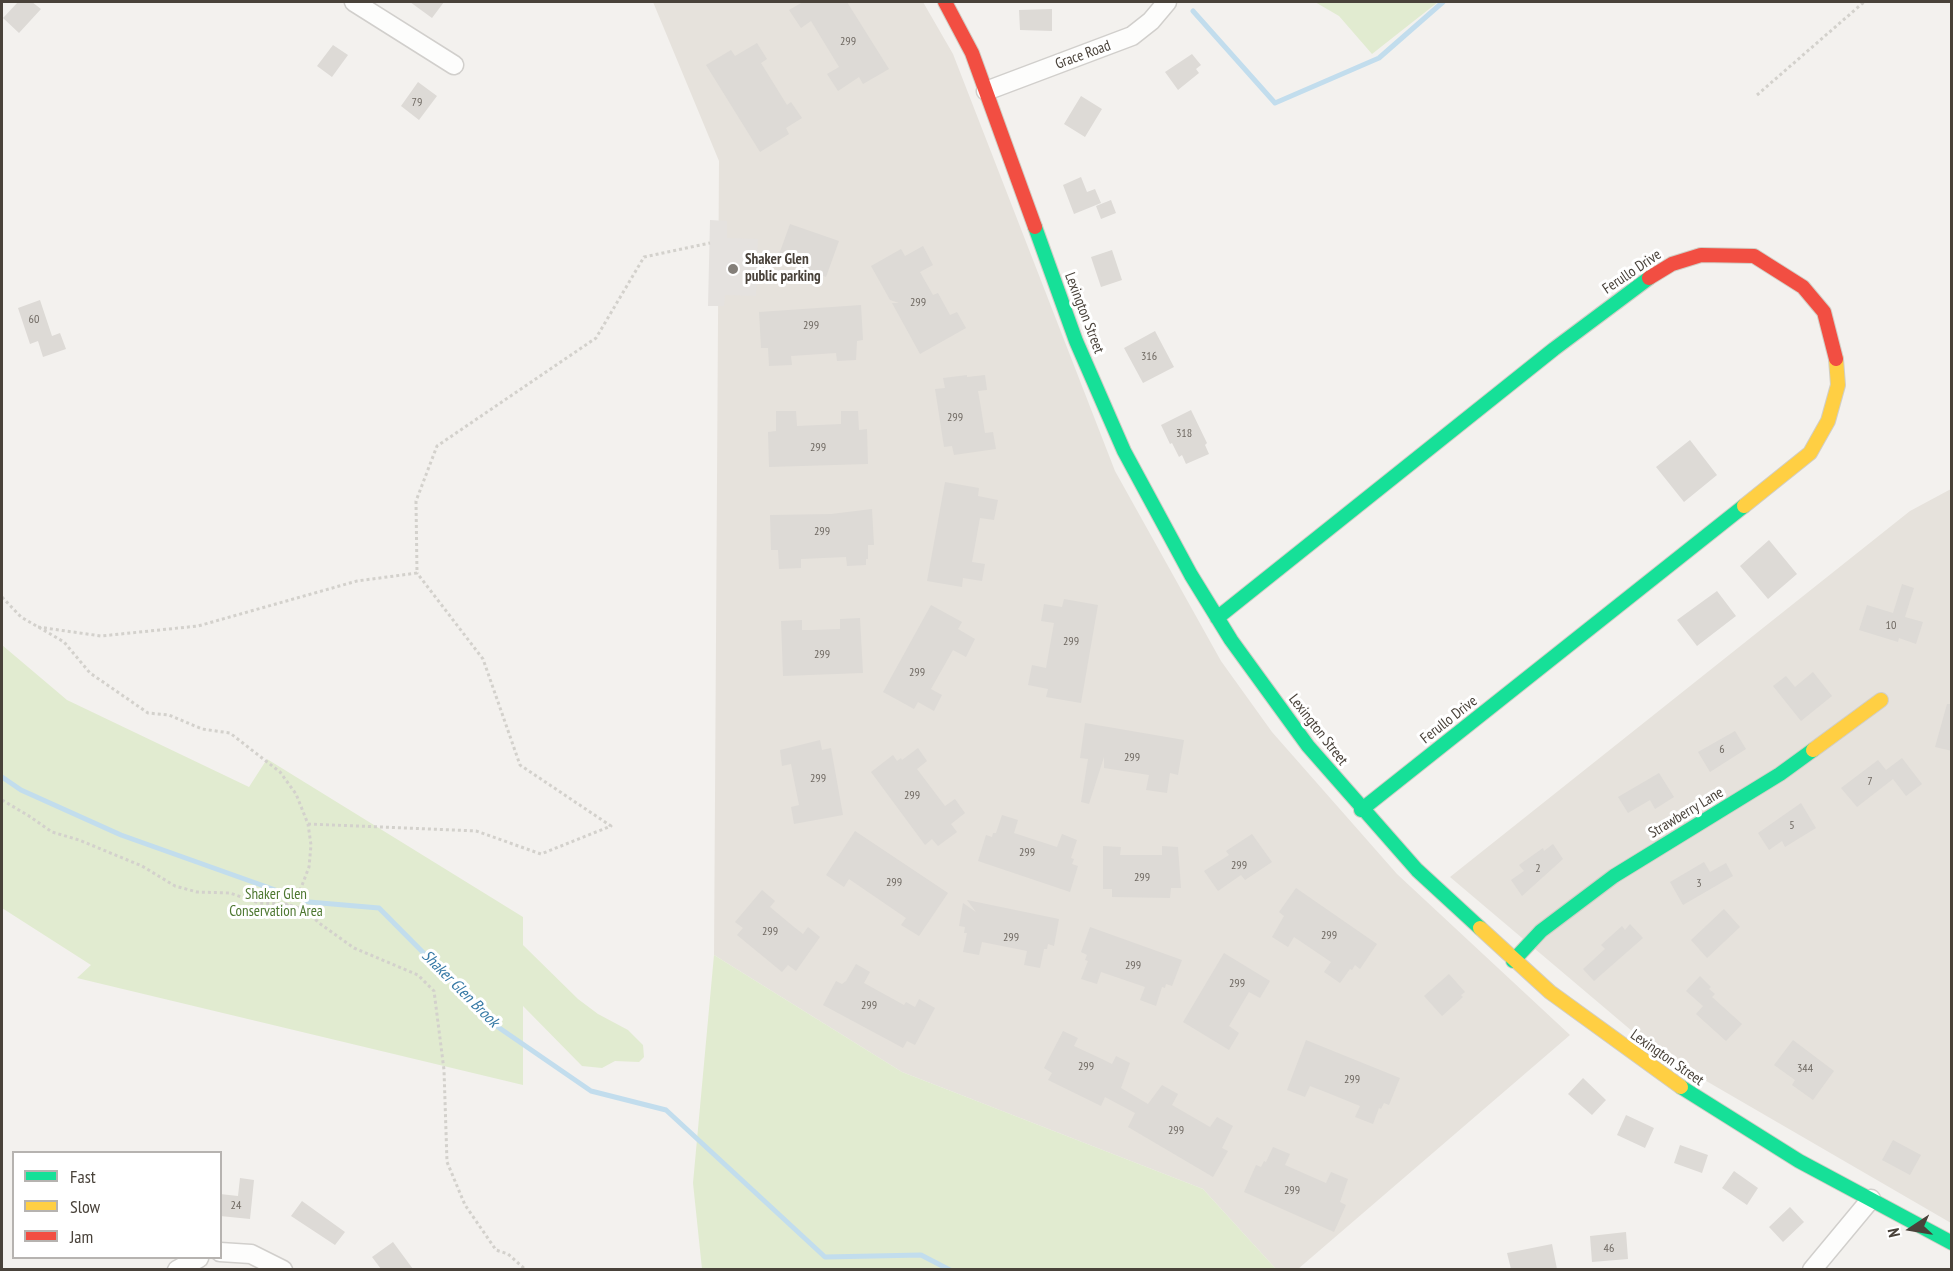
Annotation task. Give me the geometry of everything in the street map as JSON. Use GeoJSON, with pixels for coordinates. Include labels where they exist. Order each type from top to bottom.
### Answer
{"type":"FeatureCollection","features":[{"type":"Feature","properties":{"kind":"street"},"geometry":{"type":"LineString","coordinates":[[354,2],[453,65]]}},
{"type":"Feature","properties":{"kind":"street","name":"Lexington Street"},"geometry":{"type":"LineString","coordinates":[[945,2],[972,53],[1054,282],[1102,402],[1153,508],[1217,618],[1298,734],[1361,810],[1449,902],[1513,961],[1602,1032],[1690,1095],[1799,1161],[1952,1243]]}},
{"type":"Feature","properties":{"kind":"street","name":"Grace Road"},"geometry":{"type":"LineString","coordinates":[[986,91],[1132,36],[1151,21],[1167,2]]}},
{"type":"Feature","properties":{"kind":"street","name":"Ferullo Drive"},"geometry":{"type":"LineString","coordinates":[[1217,618],[1554,349],[1640,283],[1672,264],[1701,255],[1754,256],[1803,287],[1824,312],[1836,353],[1838,385],[1828,421],[1810,453],[1603,620],[1361,810]]}},
{"type":"Feature","properties":{"kind":"street","name":"Strawberry Lane"},"geometry":{"type":"LineString","coordinates":[[1513,961],[1541,931],[1614,876],[1780,774],[1881,700]]}},
{"type":"Feature","properties":{"kind":"street"},"geometry":{"type":"LineString","coordinates":[[1812,1269],[1871,1199]]}},
{"type":"Feature","properties":{"kind":"street"},"geometry":{"type":"LineString","coordinates":[[222,1252],[251,1254],[283,1269]]}},
{"type":"Feature","properties":{"kind":"street"},"geometry":{"type":"LineString","coordinates":[[177,1269],[195,1259]]}},
{"type":"Feature","properties":{"kind":"path"},"geometry":{"type":"LineString","coordinates":[[1757,94],[1864,2]]}},
{"type":"Feature","properties":{"kind":"path"},"geometry":{"type":"LineString","coordinates":[[308,824],[476,831],[541,854],[611,826],[520,765],[483,659],[417,573],[416,501],[437,446],[596,338],[644,256],[710,243]]}},
{"type":"Feature","properties":{"kind":"path"},"geometry":{"type":"LineString","coordinates":[[38,627],[101,636],[198,626],[357,581],[417,573]]}},
{"type":"Feature","properties":{"kind":"path"},"geometry":{"type":"LineString","coordinates":[[2,597],[21,617],[64,642],[90,673],[148,713],[169,715],[202,729],[230,733],[280,772],[296,794],[308,824],[311,845],[309,867],[301,888],[286,906]]}},
{"type":"Feature","properties":{"kind":"path"},"geometry":{"type":"LineString","coordinates":[[2,800],[30,816],[51,832],[79,840],[142,866],[175,886],[197,892],[230,893],[259,903],[306,910],[319,923],[354,948],[418,975],[434,991],[444,1070],[447,1162],[465,1205],[496,1250],[508,1254],[526,1269]]}},
{"type":"Feature","properties":{"kind":"shaded area"},"geometry":{"type":"Polygon","coordinates":[[[653,2],[923,2],[953,54],[1115,471],[1221,661],[1272,732],[1397,874],[1570,1035],[1298,1269],[1276,1269],[1203,1189],[902,1072],[714,955],[719,161],[653,2]]]}},
{"type":"Feature","properties":{"kind":"shaded area","name":"Shaker Glen public parking"},"geometry":{"type":"Polygon","coordinates":[[[710,220],[727,221],[727,238],[758,239],[756,296],[725,295],[724,306],[708,306],[710,220]]]}},
{"type":"Feature","properties":{"kind":"shaded area"},"geometry":{"type":"Polygon","coordinates":[[[1951,489],[1951,1223],[1658,1053],[1450,877],[1910,511],[1951,489]]]}},
{"type":"Feature","properties":{"kind":"green space"},"geometry":{"type":"Polygon","coordinates":[[[1315,2],[1438,2],[1372,54],[1339,16],[1315,2]]]}},
{"type":"Feature","properties":{"kind":"green space","name":"Shaker Glen Conservation Area"},"geometry":{"type":"Polygon","coordinates":[[[2,645],[67,700],[249,787],[267,759],[523,917],[523,945],[578,999],[598,1014],[628,1030],[643,1045],[644,1057],[639,1062],[615,1061],[602,1068],[582,1066],[523,1006],[523,1085],[77,978],[91,965],[2,908],[2,645]]]}},
{"type":"Feature","properties":{"kind":"green space"},"geometry":{"type":"Polygon","coordinates":[[[714,955],[902,1072],[1203,1189],[1276,1269],[702,1269],[693,1183],[714,955]]]}},
{"type":"Feature","properties":{"kind":"building"},"geometry":{"type":"Polygon","coordinates":[[[18,2],[32,2],[41,9],[19,33],[3,18],[18,2]]]}},
{"type":"Feature","properties":{"kind":"building"},"geometry":{"type":"Polygon","coordinates":[[[410,2],[444,2],[432,18],[410,2]]]}},
{"type":"Feature","properties":{"kind":"building"},"geometry":{"type":"Polygon","coordinates":[[[803,2],[847,2],[889,69],[863,84],[859,77],[838,91],[827,74],[839,67],[811,21],[801,28],[789,10],[803,2]]]}},
{"type":"Feature","properties":{"kind":"building"},"geometry":{"type":"Polygon","coordinates":[[[1052,9],[1052,31],[1020,30],[1019,10],[1052,9]]]}},
{"type":"Feature","properties":{"kind":"building"},"geometry":{"type":"Polygon","coordinates":[[[757,43],[767,59],[761,63],[787,105],[791,102],[802,118],[786,128],[789,134],[760,152],[706,65],[731,50],[735,56],[757,43]]]}},
{"type":"Feature","properties":{"kind":"building"},"geometry":{"type":"Polygon","coordinates":[[[333,45],[348,55],[332,77],[317,66],[333,45]]]}},
{"type":"Feature","properties":{"kind":"building"},"geometry":{"type":"Polygon","coordinates":[[[1192,54],[1201,65],[1196,69],[1199,73],[1178,90],[1165,72],[1192,54]]]}},
{"type":"Feature","properties":{"kind":"building"},"geometry":{"type":"Polygon","coordinates":[[[418,82],[437,96],[419,120],[401,106],[418,82]]]}},
{"type":"Feature","properties":{"kind":"building"},"geometry":{"type":"Polygon","coordinates":[[[1081,96],[1102,109],[1085,137],[1064,124],[1081,96]]]}},
{"type":"Feature","properties":{"kind":"building"},"geometry":{"type":"Polygon","coordinates":[[[1081,177],[1087,192],[1095,189],[1101,203],[1074,214],[1063,185],[1081,177]]]}},
{"type":"Feature","properties":{"kind":"building"},"geometry":{"type":"Polygon","coordinates":[[[1111,200],[1116,213],[1101,219],[1096,206],[1111,200]]]}},
{"type":"Feature","properties":{"kind":"building"},"geometry":{"type":"Polygon","coordinates":[[[790,224],[839,241],[826,277],[777,260],[790,224]]]}},
{"type":"Feature","properties":{"kind":"building"},"geometry":{"type":"Polygon","coordinates":[[[923,246],[933,265],[920,272],[933,295],[938,293],[950,315],[957,312],[966,328],[920,354],[892,303],[899,303],[890,300],[871,266],[901,249],[905,256],[923,246]]]}},
{"type":"Feature","properties":{"kind":"building"},"geometry":{"type":"Polygon","coordinates":[[[1112,250],[1122,280],[1101,287],[1091,257],[1112,250]]]}},
{"type":"Feature","properties":{"kind":"building"},"geometry":{"type":"Polygon","coordinates":[[[40,300],[52,336],[60,333],[66,349],[43,357],[38,341],[30,344],[18,308],[40,300]]]}},
{"type":"Feature","properties":{"kind":"building"},"geometry":{"type":"Polygon","coordinates":[[[861,305],[863,340],[857,341],[856,360],[837,361],[836,353],[791,356],[792,365],[769,366],[768,348],[761,348],[759,312],[861,305]]]}},
{"type":"Feature","properties":{"kind":"building"},"geometry":{"type":"Polygon","coordinates":[[[1155,331],[1174,367],[1143,383],[1124,348],[1155,331]]]}},
{"type":"Feature","properties":{"kind":"building"},"geometry":{"type":"Polygon","coordinates":[[[967,375],[967,377],[985,375],[987,390],[978,391],[985,433],[993,432],[996,449],[954,455],[952,446],[944,447],[935,389],[945,388],[943,378],[967,375]]]}},
{"type":"Feature","properties":{"kind":"building"},"geometry":{"type":"Polygon","coordinates":[[[1191,410],[1207,443],[1205,445],[1209,454],[1186,464],[1182,455],[1179,457],[1172,443],[1170,444],[1161,425],[1191,410]]]}},
{"type":"Feature","properties":{"kind":"building"},"geometry":{"type":"Polygon","coordinates":[[[776,411],[796,411],[797,426],[841,424],[841,411],[858,411],[859,430],[867,429],[868,464],[769,467],[768,432],[776,431],[776,411]]]}},
{"type":"Feature","properties":{"kind":"building"},"geometry":{"type":"Polygon","coordinates":[[[1690,440],[1717,475],[1684,502],[1656,467],[1690,440]]]}},
{"type":"Feature","properties":{"kind":"building"},"geometry":{"type":"Polygon","coordinates":[[[945,482],[979,488],[978,496],[998,500],[994,520],[980,518],[972,562],[985,564],[982,581],[963,578],[962,587],[927,581],[945,482]]]}},
{"type":"Feature","properties":{"kind":"building"},"geometry":{"type":"Polygon","coordinates":[[[872,509],[874,545],[868,545],[866,565],[847,566],[846,557],[801,559],[801,568],[779,569],[778,550],[771,550],[770,515],[831,514],[872,509]]]}},
{"type":"Feature","properties":{"kind":"building"},"geometry":{"type":"Polygon","coordinates":[[[1769,540],[1797,574],[1768,599],[1740,566],[1769,540]]]}},
{"type":"Feature","properties":{"kind":"building"},"geometry":{"type":"Polygon","coordinates":[[[1902,584],[1914,588],[1905,617],[1923,622],[1916,644],[1899,638],[1898,642],[1859,630],[1867,605],[1893,613],[1902,584]]]}},
{"type":"Feature","properties":{"kind":"building"},"geometry":{"type":"Polygon","coordinates":[[[1717,591],[1736,616],[1697,646],[1677,620],[1717,591]]]}},
{"type":"Feature","properties":{"kind":"building"},"geometry":{"type":"Polygon","coordinates":[[[1064,599],[1098,605],[1081,703],[1046,697],[1048,689],[1028,685],[1032,665],[1046,668],[1054,623],[1041,621],[1044,604],[1062,607],[1064,599]]]}},
{"type":"Feature","properties":{"kind":"building"},"geometry":{"type":"Polygon","coordinates":[[[931,605],[962,622],[958,629],[975,639],[966,657],[953,650],[931,689],[942,695],[934,711],[918,702],[914,709],[883,692],[931,605]]]}},
{"type":"Feature","properties":{"kind":"building"},"geometry":{"type":"Polygon","coordinates":[[[860,618],[863,673],[783,676],[781,621],[802,620],[802,630],[840,629],[840,619],[860,618]]]}},
{"type":"Feature","properties":{"kind":"building"},"geometry":{"type":"Polygon","coordinates":[[[1813,672],[1832,696],[1801,721],[1773,686],[1786,676],[1795,687],[1813,672]]]}},
{"type":"Feature","properties":{"kind":"building"},"geometry":{"type":"Polygon","coordinates":[[[1947,704],[1952,704],[1952,751],[1935,747],[1947,704]]]}},
{"type":"Feature","properties":{"kind":"building"},"geometry":{"type":"Polygon","coordinates":[[[1085,723],[1184,740],[1178,775],[1170,773],[1167,793],[1146,790],[1149,775],[1104,768],[1104,757],[1089,804],[1081,802],[1088,759],[1080,758],[1085,723]]]}},
{"type":"Feature","properties":{"kind":"building"},"geometry":{"type":"Polygon","coordinates":[[[1735,731],[1746,749],[1710,772],[1698,752],[1735,731]]]}},
{"type":"Feature","properties":{"kind":"building"},"geometry":{"type":"Polygon","coordinates":[[[820,740],[822,750],[831,748],[843,815],[794,824],[791,807],[799,805],[791,764],[782,766],[780,750],[820,740]]]}},
{"type":"Feature","properties":{"kind":"building"},"geometry":{"type":"Polygon","coordinates":[[[918,748],[927,761],[917,769],[945,806],[955,799],[965,813],[951,824],[957,832],[938,846],[932,839],[925,845],[871,772],[893,755],[897,761],[901,758],[902,760],[918,748]]]}},
{"type":"Feature","properties":{"kind":"building"},"geometry":{"type":"Polygon","coordinates":[[[1902,758],[1922,784],[1906,796],[1893,779],[1857,807],[1841,788],[1878,760],[1886,770],[1902,758]]]}},
{"type":"Feature","properties":{"kind":"building"},"geometry":{"type":"Polygon","coordinates":[[[1659,773],[1674,797],[1655,809],[1650,800],[1628,813],[1618,797],[1659,773]]]}},
{"type":"Feature","properties":{"kind":"building"},"geometry":{"type":"Polygon","coordinates":[[[1801,803],[1816,828],[1785,847],[1782,841],[1769,850],[1758,833],[1801,803]]]}},
{"type":"Feature","properties":{"kind":"building"},"geometry":{"type":"Polygon","coordinates":[[[1002,815],[1018,820],[1014,833],[1057,847],[1062,834],[1077,840],[1071,858],[1074,859],[1072,864],[1078,866],[1070,892],[978,861],[986,835],[992,837],[993,833],[996,833],[1002,815]]]}},
{"type":"Feature","properties":{"kind":"building"},"geometry":{"type":"Polygon","coordinates":[[[855,831],[948,893],[919,936],[901,925],[906,918],[849,879],[844,887],[826,875],[855,831]]]}},
{"type":"Feature","properties":{"kind":"building"},"geometry":{"type":"Polygon","coordinates":[[[1252,834],[1272,862],[1245,880],[1241,875],[1218,891],[1204,871],[1229,855],[1226,851],[1252,834]]]}},
{"type":"Feature","properties":{"kind":"building"},"geometry":{"type":"Polygon","coordinates":[[[1553,844],[1563,859],[1522,896],[1511,880],[1524,871],[1519,865],[1543,848],[1544,851],[1553,844]]]}},
{"type":"Feature","properties":{"kind":"building"},"geometry":{"type":"Polygon","coordinates":[[[1103,846],[1121,847],[1120,855],[1162,855],[1162,846],[1178,847],[1181,888],[1171,888],[1170,898],[1112,897],[1112,889],[1103,889],[1103,846]]]}},
{"type":"Feature","properties":{"kind":"building"},"geometry":{"type":"Polygon","coordinates":[[[1704,862],[1710,872],[1726,863],[1733,876],[1683,905],[1670,882],[1704,862]]]}},
{"type":"Feature","properties":{"kind":"building"},"geometry":{"type":"Polygon","coordinates":[[[1296,888],[1377,944],[1360,969],[1355,965],[1340,983],[1324,972],[1331,962],[1294,937],[1288,947],[1272,937],[1284,916],[1279,912],[1296,888]]]}},
{"type":"Feature","properties":{"kind":"building"},"geometry":{"type":"Polygon","coordinates":[[[762,890],[775,901],[770,907],[794,927],[803,934],[808,927],[820,937],[796,971],[788,965],[782,972],[737,935],[743,928],[735,922],[762,890]]]}},
{"type":"Feature","properties":{"kind":"building"},"geometry":{"type":"Polygon","coordinates":[[[967,900],[1059,919],[1054,946],[1048,944],[1047,949],[1044,949],[1040,968],[1024,965],[1027,951],[982,942],[979,955],[963,952],[967,933],[964,933],[965,927],[959,926],[963,903],[976,912],[967,900]]]}},
{"type":"Feature","properties":{"kind":"building"},"geometry":{"type":"Polygon","coordinates":[[[1724,909],[1740,927],[1707,958],[1691,940],[1724,909]]]}},
{"type":"Feature","properties":{"kind":"building"},"geometry":{"type":"Polygon","coordinates":[[[1630,924],[1643,938],[1594,981],[1583,969],[1605,949],[1601,945],[1622,926],[1625,930],[1630,924]]]}},
{"type":"Feature","properties":{"kind":"building"},"geometry":{"type":"Polygon","coordinates":[[[1090,927],[1182,960],[1172,986],[1166,984],[1165,988],[1162,987],[1156,1006],[1140,1000],[1145,987],[1101,972],[1097,984],[1081,979],[1088,961],[1085,960],[1087,955],[1081,952],[1090,927]]]}},
{"type":"Feature","properties":{"kind":"building"},"geometry":{"type":"Polygon","coordinates":[[[1224,953],[1270,981],[1260,998],[1249,992],[1229,1026],[1239,1033],[1229,1050],[1183,1022],[1224,953]]]}},
{"type":"Feature","properties":{"kind":"building"},"geometry":{"type":"Polygon","coordinates":[[[856,964],[870,972],[864,983],[904,1005],[906,1002],[915,1007],[919,999],[935,1008],[915,1045],[907,1041],[903,1048],[823,1005],[836,981],[842,984],[846,981],[856,964]]]}},
{"type":"Feature","properties":{"kind":"building"},"geometry":{"type":"Polygon","coordinates":[[[1449,974],[1465,992],[1461,995],[1463,997],[1442,1016],[1424,996],[1449,974]]]}},
{"type":"Feature","properties":{"kind":"building"},"geometry":{"type":"Polygon","coordinates":[[[1700,976],[1715,994],[1712,997],[1742,1024],[1726,1041],[1696,1014],[1703,1006],[1686,991],[1700,976]]]}},
{"type":"Feature","properties":{"kind":"building"},"geometry":{"type":"Polygon","coordinates":[[[1063,1031],[1078,1038],[1074,1046],[1112,1064],[1116,1056],[1130,1063],[1121,1088],[1148,1104],[1162,1085],[1178,1094],[1172,1105],[1210,1127],[1217,1117],[1233,1126],[1222,1148],[1228,1151],[1213,1177],[1128,1127],[1135,1113],[1105,1097],[1101,1106],[1048,1080],[1052,1073],[1044,1068],[1063,1031]]]}},
{"type":"Feature","properties":{"kind":"building"},"geometry":{"type":"Polygon","coordinates":[[[1306,1040],[1400,1078],[1389,1105],[1384,1103],[1381,1109],[1379,1108],[1373,1124],[1355,1117],[1360,1106],[1328,1093],[1310,1086],[1305,1097],[1287,1090],[1306,1040]]]}},
{"type":"Feature","properties":{"kind":"building"},"geometry":{"type":"Polygon","coordinates":[[[1793,1040],[1834,1071],[1813,1100],[1792,1085],[1795,1080],[1774,1065],[1793,1040]]]}},
{"type":"Feature","properties":{"kind":"building"},"geometry":{"type":"Polygon","coordinates":[[[1583,1078],[1606,1100],[1592,1115],[1568,1094],[1583,1078]]]}},
{"type":"Feature","properties":{"kind":"building"},"geometry":{"type":"Polygon","coordinates":[[[1626,1115],[1654,1128],[1645,1148],[1617,1135],[1626,1115]]]}},
{"type":"Feature","properties":{"kind":"building"},"geometry":{"type":"Polygon","coordinates":[[[1893,1140],[1921,1155],[1910,1175],[1882,1160],[1893,1140]]]}},
{"type":"Feature","properties":{"kind":"building"},"geometry":{"type":"Polygon","coordinates":[[[1680,1145],[1708,1155],[1702,1173],[1674,1163],[1680,1145]]]}},
{"type":"Feature","properties":{"kind":"building"},"geometry":{"type":"Polygon","coordinates":[[[1273,1147],[1290,1154],[1285,1165],[1326,1183],[1331,1172],[1348,1179],[1340,1202],[1346,1205],[1334,1232],[1244,1192],[1256,1165],[1261,1167],[1264,1161],[1266,1162],[1273,1147]]]}},
{"type":"Feature","properties":{"kind":"building"},"geometry":{"type":"Polygon","coordinates":[[[1734,1171],[1758,1188],[1747,1205],[1722,1188],[1734,1171]]]}},
{"type":"Feature","properties":{"kind":"building"},"geometry":{"type":"Polygon","coordinates":[[[240,1178],[254,1180],[250,1219],[222,1216],[222,1194],[238,1196],[240,1178]]]}},
{"type":"Feature","properties":{"kind":"building"},"geometry":{"type":"Polygon","coordinates":[[[302,1201],[345,1232],[335,1245],[291,1216],[302,1201]]]}},
{"type":"Feature","properties":{"kind":"building"},"geometry":{"type":"Polygon","coordinates":[[[1790,1207],[1804,1222],[1783,1242],[1769,1227],[1790,1207]]]}},
{"type":"Feature","properties":{"kind":"building"},"geometry":{"type":"Polygon","coordinates":[[[1626,1232],[1628,1259],[1592,1262],[1590,1236],[1626,1232]]]}},
{"type":"Feature","properties":{"kind":"building"},"geometry":{"type":"Polygon","coordinates":[[[393,1242],[413,1269],[381,1269],[372,1257],[393,1242]]]}},
{"type":"Feature","properties":{"kind":"building"},"geometry":{"type":"Polygon","coordinates":[[[1552,1244],[1557,1269],[1511,1269],[1507,1253],[1552,1244]]]}},
{"type":"Feature","properties":{"kind":"waterway"},"geometry":{"type":"LineString","coordinates":[[1193,11],[1275,103],[1379,58],[1443,2]]}},
{"type":"Feature","properties":{"kind":"waterway","name":"Shaker Glen Brook"},"geometry":{"type":"LineString","coordinates":[[2,777],[21,790],[121,835],[309,902],[379,908],[495,1025],[591,1091],[666,1110],[825,1257],[921,1255],[950,1270]]}},
{"type":"Feature","properties":{"kind":"traffic: fast"},"geometry":{"type":"LineString","coordinates":[[1035,227],[1076,341],[1124,451],[1191,575],[1231,640],[1308,746],[1417,870],[1480,928]]}},
{"type":"Feature","properties":{"kind":"traffic: fast"},"geometry":{"type":"LineString","coordinates":[[1217,618],[1554,349],[1649,278]]}},
{"type":"Feature","properties":{"kind":"traffic: fast"},"geometry":{"type":"LineString","coordinates":[[1361,810],[1744,506]]}},
{"type":"Feature","properties":{"kind":"traffic: fast"},"geometry":{"type":"LineString","coordinates":[[1513,961],[1541,931],[1614,876],[1780,774],[1813,750]]}},
{"type":"Feature","properties":{"kind":"traffic: fast"},"geometry":{"type":"LineString","coordinates":[[1681,1087],[1799,1161],[1952,1243]]}},
{"type":"Feature","properties":{"kind":"traffic: slow"},"geometry":{"type":"LineString","coordinates":[[1744,506],[1810,453],[1828,421],[1838,385],[1836,359]]}},
{"type":"Feature","properties":{"kind":"traffic: slow"},"geometry":{"type":"LineString","coordinates":[[1813,750],[1881,700]]}},
{"type":"Feature","properties":{"kind":"traffic: slow"},"geometry":{"type":"LineString","coordinates":[[1480,928],[1550,992],[1681,1087]]}},
{"type":"Feature","properties":{"kind":"traffic: jam"},"geometry":{"type":"LineString","coordinates":[[945,2],[972,53],[1035,227]]}},
{"type":"Feature","properties":{"kind":"traffic: jam"},"geometry":{"type":"LineString","coordinates":[[1649,278],[1672,264],[1701,255],[1754,256],[1803,287],[1824,312],[1836,359]]}},
{"type":"Feature","properties":{"kind":"place","name":"Shaker Glen public parking"},"geometry":{"type":"Point","coordinates":[733,269]}}]}
